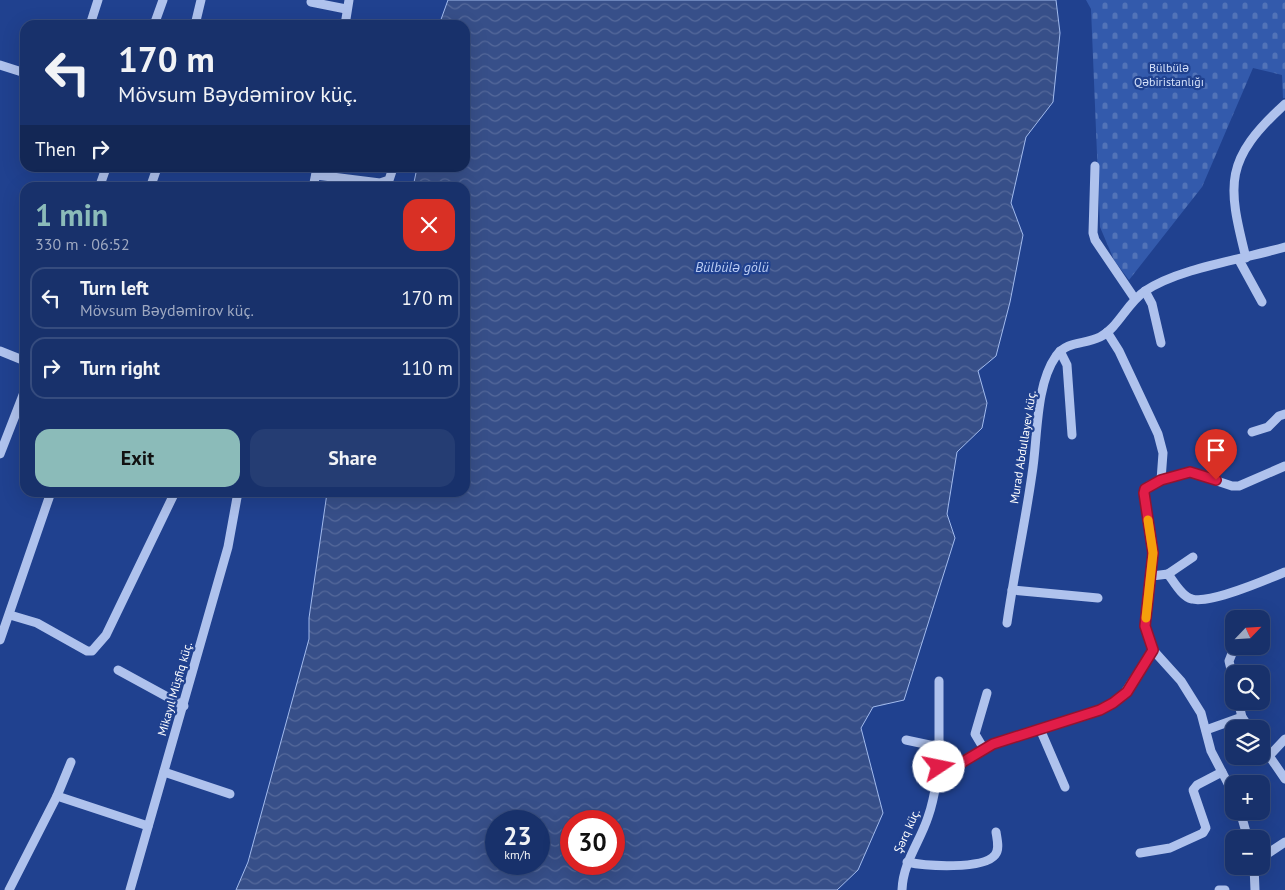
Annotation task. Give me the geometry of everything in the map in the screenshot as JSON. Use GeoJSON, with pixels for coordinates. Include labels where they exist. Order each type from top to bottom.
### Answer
{"type":"FeatureCollection","features":[{"type":"Feature","properties":{"kind":"street"},"geometry":{"type":"LineString","coordinates":[[92,20],[98,0]]}},
{"type":"Feature","properties":{"kind":"street"},"geometry":{"type":"LineString","coordinates":[[156,20],[163,0]]}},
{"type":"Feature","properties":{"kind":"street"},"geometry":{"type":"LineString","coordinates":[[196,20],[201,0]]}},
{"type":"Feature","properties":{"kind":"street"},"geometry":{"type":"LineString","coordinates":[[311,2],[348,5],[346,20]]}},
{"type":"Feature","properties":{"kind":"street"},"geometry":{"type":"LineString","coordinates":[[0,65],[20,71]]}},
{"type":"Feature","properties":{"kind":"street"},"geometry":{"type":"LineString","coordinates":[[1262,302],[1242,259],[1233,194],[1236,170],[1255,132],[1285,104]]}},
{"type":"Feature","properties":{"kind":"street"},"geometry":{"type":"LineString","coordinates":[[1095,166],[1093,233],[1095,240],[1134,299]]}},
{"type":"Feature","properties":{"kind":"street"},"geometry":{"type":"LineString","coordinates":[[321,172],[375,182]]}},
{"type":"Feature","properties":{"kind":"street"},"geometry":{"type":"LineString","coordinates":[[383,182],[389,180],[392,172]]}},
{"type":"Feature","properties":{"kind":"street"},"geometry":{"type":"LineString","coordinates":[[1072,435],[1066,365],[1060,351],[1068,345],[1100,337],[1107,332],[1134,299],[1145,290],[1164,280],[1285,247]]}},
{"type":"Feature","properties":{"kind":"street"},"geometry":{"type":"LineString","coordinates":[[1145,290],[1152,304],[1161,343]]}},
{"type":"Feature","properties":{"kind":"street"},"geometry":{"type":"LineString","coordinates":[[1107,332],[1123,357],[1158,434],[1163,453],[1161,480]]}},
{"type":"Feature","properties":{"kind":"street"},"geometry":{"type":"LineString","coordinates":[[0,351],[20,359]]}},
{"type":"Feature","properties":{"kind":"street","name":"Murad Abdullayev küç."},"geometry":{"type":"LineString","coordinates":[[1007,623],[1033,472],[1039,409],[1047,374],[1060,351]]}},
{"type":"Feature","properties":{"kind":"street"},"geometry":{"type":"LineString","coordinates":[[0,454],[20,403]]}},
{"type":"Feature","properties":{"kind":"street"},"geometry":{"type":"LineString","coordinates":[[1252,432],[1268,427],[1279,416],[1285,414]]}},
{"type":"Feature","properties":{"kind":"street"},"geometry":{"type":"LineString","coordinates":[[1225,778],[1211,751],[1200,713],[1190,694],[1153,650],[1145,626],[1152,576],[1153,553],[1144,493],[1150,485],[1190,472],[1232,486],[1239,486],[1285,466]]}},
{"type":"Feature","properties":{"kind":"street"},"geometry":{"type":"LineString","coordinates":[[1,635],[10,615],[49,497]]}},
{"type":"Feature","properties":{"kind":"street"},"geometry":{"type":"LineString","coordinates":[[10,615],[37,623],[92,651],[106,635],[172,497]]}},
{"type":"Feature","properties":{"kind":"street","name":"Mikayıl Müşfiq küç."},"geometry":{"type":"LineString","coordinates":[[130,890],[228,547],[237,497]]}},
{"type":"Feature","properties":{"kind":"street"},"geometry":{"type":"LineString","coordinates":[[1152,576],[1168,574],[1193,558]]}},
{"type":"Feature","properties":{"kind":"street"},"geometry":{"type":"LineString","coordinates":[[1168,574],[1186,596],[1192,599],[1199,599],[1229,594],[1285,572]]}},
{"type":"Feature","properties":{"kind":"street"},"geometry":{"type":"LineString","coordinates":[[1012,590],[1098,598]]}},
{"type":"Feature","properties":{"kind":"street"},"geometry":{"type":"LineString","coordinates":[[939,767],[956,766],[993,744],[1100,710],[1122,697],[1153,650]]}},
{"type":"Feature","properties":{"kind":"street"},"geometry":{"type":"LineString","coordinates":[[118,670],[184,706]]}},
{"type":"Feature","properties":{"kind":"street","name":"Şərq küç."},"geometry":{"type":"LineString","coordinates":[[902,890],[902,877],[907,862],[928,818],[939,767],[939,681]]}},
{"type":"Feature","properties":{"kind":"street"},"geometry":{"type":"LineString","coordinates":[[984,749],[975,734],[987,694]]}},
{"type":"Feature","properties":{"kind":"street"},"geometry":{"type":"LineString","coordinates":[[1240,710],[1244,720]]}},
{"type":"Feature","properties":{"kind":"street"},"geometry":{"type":"LineString","coordinates":[[1206,730],[1242,717]]}},
{"type":"Feature","properties":{"kind":"street"},"geometry":{"type":"LineString","coordinates":[[1040,729],[1065,787]]}},
{"type":"Feature","properties":{"kind":"street"},"geometry":{"type":"LineString","coordinates":[[906,740],[939,747]]}},
{"type":"Feature","properties":{"kind":"street"},"geometry":{"type":"LineString","coordinates":[[1285,740],[1270,755],[1285,779]]}},
{"type":"Feature","properties":{"kind":"street"},"geometry":{"type":"LineString","coordinates":[[9,890],[71,762]]}},
{"type":"Feature","properties":{"kind":"street"},"geometry":{"type":"LineString","coordinates":[[164,772],[230,794]]}},
{"type":"Feature","properties":{"kind":"street"},"geometry":{"type":"LineString","coordinates":[[1140,853],[1152,853],[1170,848],[1203,833],[1206,828],[1193,790],[1197,785],[1222,772]]}},
{"type":"Feature","properties":{"kind":"street"},"geometry":{"type":"LineString","coordinates":[[56,796],[148,826]]}},
{"type":"Feature","properties":{"kind":"street"},"geometry":{"type":"LineString","coordinates":[[907,862],[940,867],[987,861],[995,856],[998,850],[996,832]]}},
{"type":"Feature","properties":{"kind":"street"},"geometry":{"type":"LineString","coordinates":[[1270,852],[1285,842]]}},
{"type":"Feature","properties":{"kind":"street"},"geometry":{"type":"LineString","coordinates":[[1254,875],[1255,890]]}},
{"type":"Feature","properties":{"kind":"street"},"geometry":{"type":"LineString","coordinates":[[1220,890],[1225,890]]}},
{"type":"Feature","properties":{"kind":"green space","name":"Bülbülə Qəbiristanlığı"},"geometry":{"type":"Polygon","coordinates":[[[1086,0],[1285,0],[1285,98],[1283,98],[1282,75],[1253,68],[1202,187],[1129,280],[1114,260],[1100,227],[1091,9],[1086,0]]]}},
{"type":"Feature","properties":{"kind":"water","name":"Bülbülə gölü"},"geometry":{"type":"Polygon","coordinates":[[[448,0],[1056,0],[1060,33],[1053,102],[1026,137],[1011,203],[1023,235],[1010,302],[996,356],[978,371],[987,403],[982,428],[957,452],[947,514],[955,538],[904,700],[873,707],[861,728],[883,813],[858,870],[837,890],[236,890],[248,862],[309,639],[309,618],[326,497],[470,497],[470,182],[414,182],[416,172],[470,172],[470,20],[441,20],[448,0]]]}},
{"type":"Feature","properties":{"kind":"slow traffic"},"geometry":{"type":"LineString","coordinates":[[1146,618],[1153,553],[1148,520]]}},
{"type":"Feature","properties":{"kind":"route"},"geometry":{"type":"LineString","coordinates":[[939,767],[956,766],[993,744],[1100,710],[1127,692],[1140,667],[1153,650],[1145,626],[1152,576],[1153,553],[1145,489],[1161,480],[1190,472],[1216,480]]}}]}
